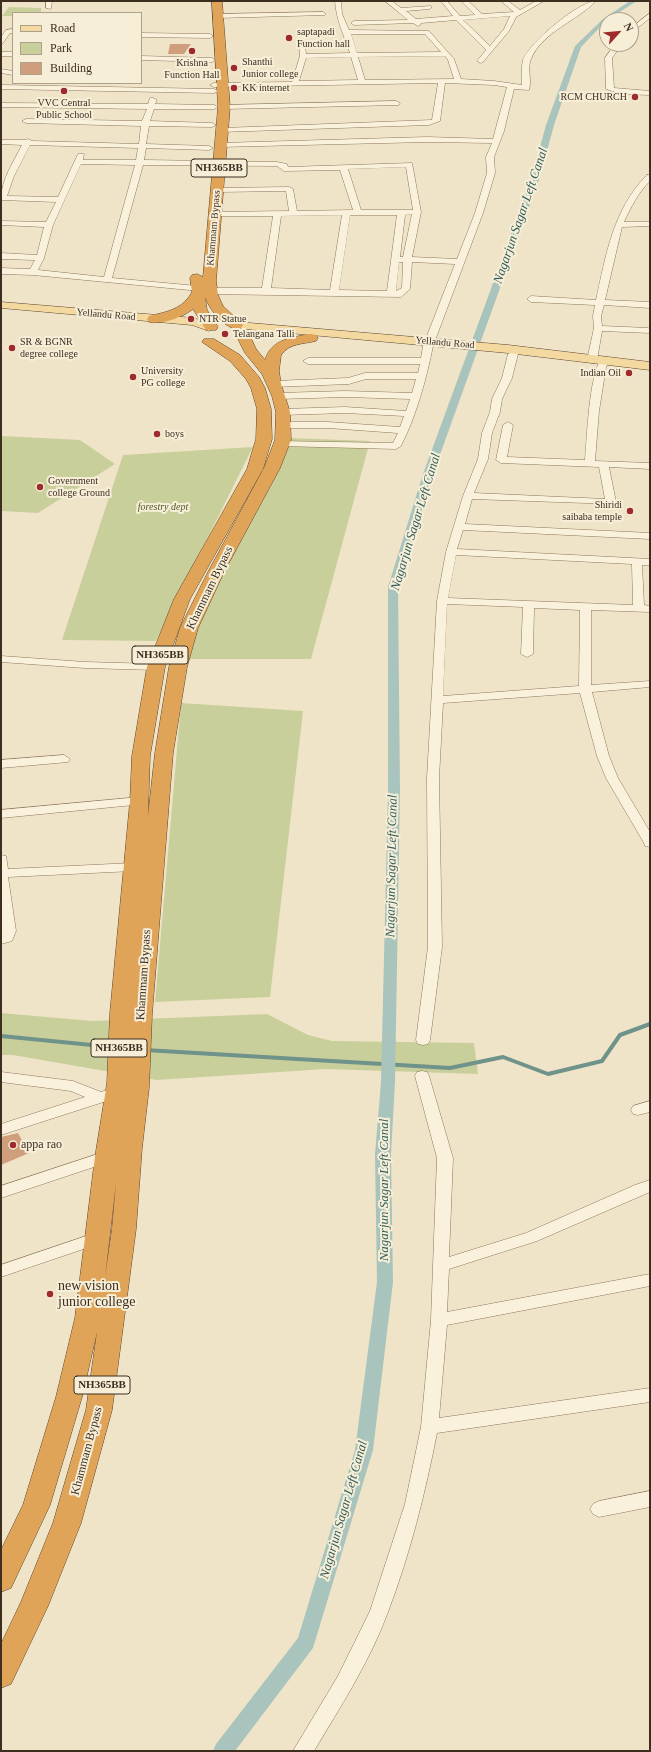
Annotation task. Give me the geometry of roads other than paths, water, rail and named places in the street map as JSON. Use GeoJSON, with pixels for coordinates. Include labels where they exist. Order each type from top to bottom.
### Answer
{"type":"FeatureCollection","features":[{"type":"Feature","properties":{"kind":"highway","name":"Khammam Bypass"},"geometry":{"type":"LineString","coordinates":[[201,291],[209,281],[218,190],[214,163],[219,107],[214,85],[208,1]]}},
{"type":"Feature","properties":{"kind":"highway","name":"Khammam Bypass"},"geometry":{"type":"LineString","coordinates":[[214,85],[218,16],[217,1]]}},
{"type":"Feature","properties":{"kind":"highway","name":"Khammam Bypass"},"geometry":{"type":"LineString","coordinates":[[206,178],[214,163]]}},
{"type":"Feature","properties":{"kind":"highway","name":"Khammam Bypass"},"geometry":{"type":"LineString","coordinates":[[131,1014],[133,866],[140,801],[140,756],[156,667],[182,599],[212,543],[241,496],[255,469],[264,439],[264,409],[258,388],[252,377],[209,334],[200,310],[201,291],[198,267]]}},
{"type":"Feature","properties":{"kind":"highway","name":"Khammam Bypass"},"geometry":{"type":"LineString","coordinates":[[1,1579],[36,1505],[69,1397],[88,1318],[107,1156],[131,1014],[164,753],[178,667],[189,628],[216,572],[272,468],[281,443],[283,418],[277,390],[269,373],[248,346],[242,331],[201,291]]}},
{"type":"Feature","properties":{"kind":"highway"},"geometry":{"type":"LineString","coordinates":[[154,319],[186,310],[201,291]]}},
{"type":"Feature","properties":{"kind":"highway"},"geometry":{"type":"LineString","coordinates":[[223,324],[242,331],[228,344],[209,334],[223,324]]}},
{"type":"Feature","properties":{"kind":"highway"},"geometry":{"type":"LineString","coordinates":[[277,390],[271,364],[274,352],[284,344],[311,338]]}},
{"type":"Feature","properties":{"kind":"highway","name":"Khammam Bypass"},"geometry":{"type":"LineString","coordinates":[[1,1674],[34,1606],[67,1523],[99,1410],[124,1229],[130,1148],[118,1088]]}},
{"type":"Feature","properties":{"kind":"main road","name":"Yellandu Road"},"geometry":{"type":"LineString","coordinates":[[1,306],[194,322],[209,334]]}},
{"type":"Feature","properties":{"kind":"main road","name":"Yellandu Road"},"geometry":{"type":"LineString","coordinates":[[1,313],[175,328],[209,334]]}},
{"type":"Feature","properties":{"kind":"main road","name":"Yellandu Road"},"geometry":{"type":"LineString","coordinates":[[242,331],[445,345],[599,363],[650,371]]}},
{"type":"Feature","properties":{"kind":"main road","name":"Yellandu Road"},"geometry":{"type":"LineString","coordinates":[[242,331],[311,338],[429,344]]}},
{"type":"Feature","properties":{"kind":"main road","name":"Yellandu Road"},"geometry":{"type":"LineString","coordinates":[[599,363],[650,366]]}},
{"type":"Feature","properties":{"kind":"street"},"geometry":{"type":"LineString","coordinates":[[338,1],[339,14],[344,23],[362,83]]}},
{"type":"Feature","properties":{"kind":"street"},"geometry":{"type":"LineString","coordinates":[[388,1],[427,32],[451,59],[458,81]]}},
{"type":"Feature","properties":{"kind":"street"},"geometry":{"type":"LineString","coordinates":[[444,1],[475,37],[490,50]]}},
{"type":"Feature","properties":{"kind":"street"},"geometry":{"type":"LineString","coordinates":[[464,1],[479,15]]}},
{"type":"Feature","properties":{"kind":"street"},"geometry":{"type":"LineString","coordinates":[[504,1],[520,12]]}},
{"type":"Feature","properties":{"kind":"street"},"geometry":{"type":"LineString","coordinates":[[481,61],[506,30],[513,16],[541,1]]}},
{"type":"Feature","properties":{"kind":"street"},"geometry":{"type":"LineString","coordinates":[[1,88],[156,90],[214,85],[458,81],[494,83],[526,88],[527,59],[544,38],[564,21],[593,1]]}},
{"type":"Feature","properties":{"kind":"street"},"geometry":{"type":"LineString","coordinates":[[401,10],[429,7]]}},
{"type":"Feature","properties":{"kind":"street"},"geometry":{"type":"LineString","coordinates":[[344,23],[415,22],[520,12]]}},
{"type":"Feature","properties":{"kind":"street"},"geometry":{"type":"LineString","coordinates":[[218,16],[323,14]]}},
{"type":"Feature","properties":{"kind":"street"},"geometry":{"type":"LineString","coordinates":[[639,24],[650,15]]}},
{"type":"Feature","properties":{"kind":"street"},"geometry":{"type":"LineString","coordinates":[[1,42],[8,31],[12,31]]}},
{"type":"Feature","properties":{"kind":"street"},"geometry":{"type":"LineString","coordinates":[[347,32],[427,32]]}},
{"type":"Feature","properties":{"kind":"street"},"geometry":{"type":"LineString","coordinates":[[142,35],[210,36]]}},
{"type":"Feature","properties":{"kind":"street"},"geometry":{"type":"LineString","coordinates":[[295,84],[303,56],[302,45]]}},
{"type":"Feature","properties":{"kind":"street"},"geometry":{"type":"LineString","coordinates":[[613,52],[608,58],[610,88],[622,92],[650,93]]}},
{"type":"Feature","properties":{"kind":"street"},"geometry":{"type":"LineString","coordinates":[[1,54],[12,54]]}},
{"type":"Feature","properties":{"kind":"street"},"geometry":{"type":"LineString","coordinates":[[303,56],[446,54]]}},
{"type":"Feature","properties":{"kind":"street"},"geometry":{"type":"LineString","coordinates":[[142,58],[212,60]]}},
{"type":"Feature","properties":{"kind":"street"},"geometry":{"type":"LineString","coordinates":[[1,71],[12,73]]}},
{"type":"Feature","properties":{"kind":"street"},"geometry":{"type":"LineString","coordinates":[[26,121],[218,127],[429,123],[436,121],[442,81]]}},
{"type":"Feature","properties":{"kind":"street"},"geometry":{"type":"LineString","coordinates":[[142,83],[184,82]]}},
{"type":"Feature","properties":{"kind":"street"},"geometry":{"type":"LineString","coordinates":[[107,280],[140,162],[146,125],[156,90],[162,83]]}},
{"type":"Feature","properties":{"kind":"street"},"geometry":{"type":"LineString","coordinates":[[281,443],[396,446],[404,430],[416,396],[426,361],[429,344],[479,212],[491,173],[490,157],[511,86]]}},
{"type":"Feature","properties":{"kind":"street"},"geometry":{"type":"LineString","coordinates":[[1,105],[219,107],[396,103]]}},
{"type":"Feature","properties":{"kind":"street"},"geometry":{"type":"LineString","coordinates":[[1,142],[28,141],[88,144],[215,146],[460,139],[496,140]]}},
{"type":"Feature","properties":{"kind":"street"},"geometry":{"type":"LineString","coordinates":[[28,141],[10,176],[1,198],[62,200]]}},
{"type":"Feature","properties":{"kind":"street"},"geometry":{"type":"LineString","coordinates":[[33,272],[40,258],[49,225],[62,200],[78,162],[88,144]]}},
{"type":"Feature","properties":{"kind":"street"},"geometry":{"type":"LineString","coordinates":[[78,162],[277,164],[284,166],[294,214]]}},
{"type":"Feature","properties":{"kind":"street"},"geometry":{"type":"LineString","coordinates":[[1,271],[33,272],[201,291],[334,292],[391,295],[405,292],[408,250],[417,212],[409,165],[342,167],[286,179],[218,190]]}},
{"type":"Feature","properties":{"kind":"street"},"geometry":{"type":"LineString","coordinates":[[342,167],[358,213]]}},
{"type":"Feature","properties":{"kind":"street"},"geometry":{"type":"LineString","coordinates":[[1,176],[10,176]]}},
{"type":"Feature","properties":{"kind":"street"},"geometry":{"type":"LineString","coordinates":[[590,463],[599,363],[597,316],[614,238],[632,195],[642,183],[650,177]]}},
{"type":"Feature","properties":{"kind":"street"},"geometry":{"type":"LineString","coordinates":[[391,295],[401,212]]}},
{"type":"Feature","properties":{"kind":"street"},"geometry":{"type":"LineString","coordinates":[[215,214],[277,215],[417,212]]}},
{"type":"Feature","properties":{"kind":"street"},"geometry":{"type":"LineString","coordinates":[[334,292],[346,213]]}},
{"type":"Feature","properties":{"kind":"street"},"geometry":{"type":"LineString","coordinates":[[266,291],[277,215]]}},
{"type":"Feature","properties":{"kind":"street"},"geometry":{"type":"LineString","coordinates":[[1,223],[49,225]]}},
{"type":"Feature","properties":{"kind":"street"},"geometry":{"type":"LineString","coordinates":[[619,225],[650,224]]}},
{"type":"Feature","properties":{"kind":"street"},"geometry":{"type":"LineString","coordinates":[[1,256],[40,258]]}},
{"type":"Feature","properties":{"kind":"street"},"geometry":{"type":"LineString","coordinates":[[395,259],[460,262]]}},
{"type":"Feature","properties":{"kind":"street"},"geometry":{"type":"LineString","coordinates":[[531,299],[600,304],[650,305]]}},
{"type":"Feature","properties":{"kind":"street"},"geometry":{"type":"LineString","coordinates":[[598,328],[648,331]]}},
{"type":"Feature","properties":{"kind":"street"},"geometry":{"type":"LineString","coordinates":[[423,1040],[435,947],[433,778],[442,601],[451,552],[468,496],[483,459],[487,432],[496,412],[497,399],[507,378],[508,352]]}},
{"type":"Feature","properties":{"kind":"street"},"geometry":{"type":"LineString","coordinates":[[308,361],[426,361]]}},
{"type":"Feature","properties":{"kind":"street"},"geometry":{"type":"LineString","coordinates":[[277,390],[349,381],[365,376],[422,376]]}},
{"type":"Feature","properties":{"kind":"street"},"geometry":{"type":"LineString","coordinates":[[277,390],[416,396]]}},
{"type":"Feature","properties":{"kind":"street"},"geometry":{"type":"LineString","coordinates":[[283,418],[345,410],[410,414]]}},
{"type":"Feature","properties":{"kind":"street"},"geometry":{"type":"LineString","coordinates":[[283,418],[328,424],[404,430]]}},
{"type":"Feature","properties":{"kind":"street"},"geometry":{"type":"LineString","coordinates":[[501,460],[508,426]]}},
{"type":"Feature","properties":{"kind":"street"},"geometry":{"type":"LineString","coordinates":[[483,459],[650,466]]}},
{"type":"Feature","properties":{"kind":"street"},"geometry":{"type":"LineString","coordinates":[[468,496],[611,502],[603,464]]}},
{"type":"Feature","properties":{"kind":"street"},"geometry":{"type":"LineString","coordinates":[[459,527],[650,536]]}},
{"type":"Feature","properties":{"kind":"street"},"geometry":{"type":"LineString","coordinates":[[451,552],[650,562]]}},
{"type":"Feature","properties":{"kind":"street"},"geometry":{"type":"LineString","coordinates":[[442,601],[647,609],[637,562]]}},
{"type":"Feature","properties":{"kind":"street"},"geometry":{"type":"LineString","coordinates":[[527,654],[529,604]]}},
{"type":"Feature","properties":{"kind":"street"},"geometry":{"type":"LineString","coordinates":[[586,606],[585,689],[603,756],[612,778],[650,843]]}},
{"type":"Feature","properties":{"kind":"street"},"geometry":{"type":"LineString","coordinates":[[1,659],[85,666],[156,667]]}},
{"type":"Feature","properties":{"kind":"street"},"geometry":{"type":"LineString","coordinates":[[437,700],[650,684]]}},
{"type":"Feature","properties":{"kind":"street"},"geometry":{"type":"LineString","coordinates":[[1,764],[64,759]]}},
{"type":"Feature","properties":{"kind":"street"},"geometry":{"type":"LineString","coordinates":[[1,814],[140,801]]}},
{"type":"Feature","properties":{"kind":"street"},"geometry":{"type":"LineString","coordinates":[[1,859],[1,873],[9,931],[7,938],[1,940]]}},
{"type":"Feature","properties":{"kind":"street"},"geometry":{"type":"LineString","coordinates":[[1,873],[133,866]]}},
{"type":"Feature","properties":{"kind":"street"},"geometry":{"type":"LineString","coordinates":[[303,1751],[346,1682],[379,1612],[414,1504],[430,1427],[439,1320],[445,1158],[422,1076]]}},
{"type":"Feature","properties":{"kind":"street"},"geometry":{"type":"LineString","coordinates":[[1,1077],[73,1086],[118,1088]]}},
{"type":"Feature","properties":{"kind":"street"},"geometry":{"type":"LineString","coordinates":[[1,1130],[118,1088]]}},
{"type":"Feature","properties":{"kind":"street"},"geometry":{"type":"LineString","coordinates":[[1,1192],[107,1156]]}},
{"type":"Feature","properties":{"kind":"street"},"geometry":{"type":"LineString","coordinates":[[440,1266],[531,1237],[650,1186]]}},
{"type":"Feature","properties":{"kind":"street"},"geometry":{"type":"LineString","coordinates":[[1,1271],[98,1238]]}},
{"type":"Feature","properties":{"kind":"street"},"geometry":{"type":"LineString","coordinates":[[439,1320],[650,1280]]}},
{"type":"Feature","properties":{"kind":"street"},"geometry":{"type":"LineString","coordinates":[[430,1427],[650,1396]]}},
{"type":"Feature","properties":{"kind":"street"},"geometry":{"type":"LineString","coordinates":[[599,1509],[650,1500]]}},
{"type":"Feature","properties":{"kind":"waterway","name":"Nagarjun Sagar Left Canal"},"geometry":{"type":"LineString","coordinates":[[223,1751],[306,1642],[364,1450],[385,1282],[383,1154],[388,1082],[394,791],[393,587],[428,474],[536,177],[550,125],[578,46],[605,20],[634,1]]}},
{"type":"Feature","properties":{"kind":"waterway"},"geometry":{"type":"LineString","coordinates":[[145,1050],[450,1068],[503,1057],[548,1074],[602,1061],[620,1035],[650,1024]]}},
{"type":"Feature","properties":{"kind":"waterway"},"geometry":{"type":"LineString","coordinates":[[1,1036],[112,1047]]}},
{"type":"Feature","properties":{"kind":"place","name":"saptapadi Function hall"},"geometry":{"type":"Point","coordinates":[289,38]}},
{"type":"Feature","properties":{"kind":"place","name":"Krishna Function Hall"},"geometry":{"type":"Point","coordinates":[192,51]}},
{"type":"Feature","properties":{"kind":"place","name":"Shanthi Junior college"},"geometry":{"type":"Point","coordinates":[234,68]}},
{"type":"Feature","properties":{"kind":"place","name":"KK internet"},"geometry":{"type":"Point","coordinates":[234,88]}},
{"type":"Feature","properties":{"kind":"place","name":"VVC Central Public School"},"geometry":{"type":"Point","coordinates":[64,91]}},
{"type":"Feature","properties":{"kind":"place","name":"RCM CHURCH"},"geometry":{"type":"Point","coordinates":[635,97]}},
{"type":"Feature","properties":{"kind":"place","name":"NTR Statue"},"geometry":{"type":"Point","coordinates":[191,319]}},
{"type":"Feature","properties":{"kind":"place","name":"Telangana Talli"},"geometry":{"type":"Point","coordinates":[225,334]}},
{"type":"Feature","properties":{"kind":"place","name":"SR & BGNR degree college"},"geometry":{"type":"Point","coordinates":[12,348]}},
{"type":"Feature","properties":{"kind":"place","name":"Indian Oil"},"geometry":{"type":"Point","coordinates":[629,373]}},
{"type":"Feature","properties":{"kind":"place","name":"University PG college"},"geometry":{"type":"Point","coordinates":[133,377]}},
{"type":"Feature","properties":{"kind":"place","name":"boys"},"geometry":{"type":"Point","coordinates":[157,434]}},
{"type":"Feature","properties":{"kind":"place","name":"Government college Ground"},"geometry":{"type":"Point","coordinates":[40,487]}},
{"type":"Feature","properties":{"kind":"place","name":"Shiridi saibaba temple"},"geometry":{"type":"Point","coordinates":[630,511]}},
{"type":"Feature","properties":{"kind":"place","name":"appa rao"},"geometry":{"type":"Point","coordinates":[13,1145]}},
{"type":"Feature","properties":{"kind":"place","name":"new vision junior college"},"geometry":{"type":"Point","coordinates":[50,1294]}},
{"type":"Feature","properties":{"kind":"park label","name":"forestry dept"},"geometry":{"type":"Point","coordinates":[163,507]}}]}
